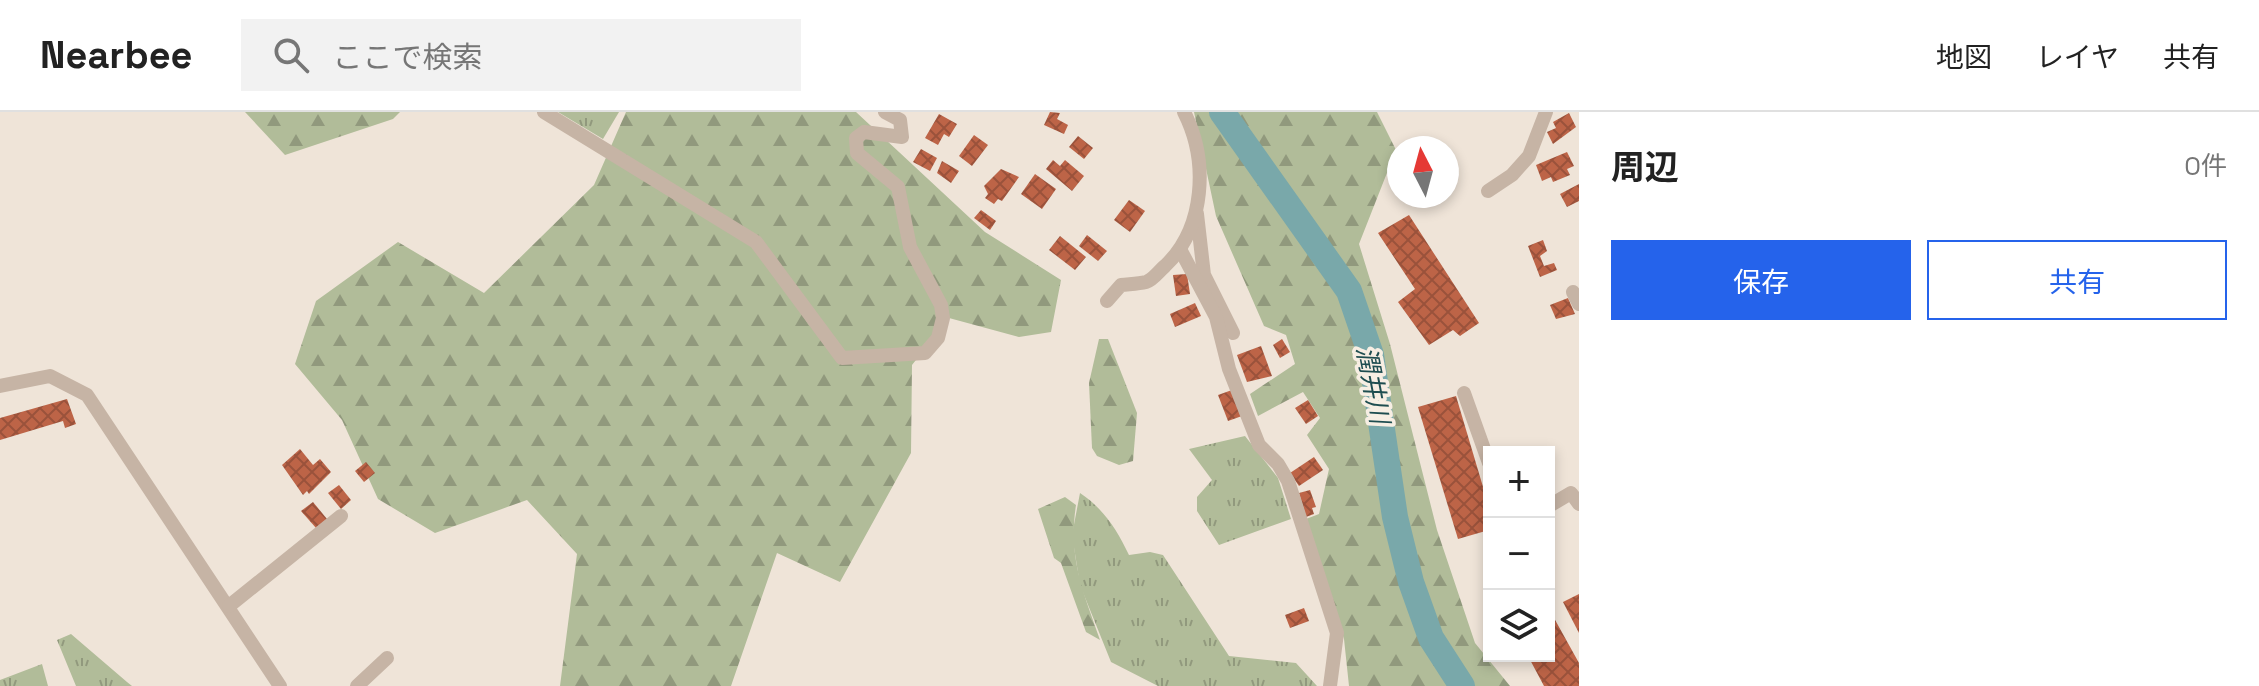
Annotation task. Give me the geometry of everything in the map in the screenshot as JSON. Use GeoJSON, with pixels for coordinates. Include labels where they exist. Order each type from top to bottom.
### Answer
{"type":"FeatureCollection","features":[{"type":"Feature","properties":{"kind":"street"},"geometry":{"type":"LineString","coordinates":[[544,112],[756,242],[842,358],[925,353],[938,338],[943,318],[941,305],[910,247],[898,187],[857,153],[856,138],[864,132],[902,137],[900,120],[885,112]]}},
{"type":"Feature","properties":{"kind":"street"},"geometry":{"type":"LineString","coordinates":[[1184,112],[1199,147],[1197,209],[1204,275],[1233,333]]}},
{"type":"Feature","properties":{"kind":"street"},"geometry":{"type":"LineString","coordinates":[[1488,191],[1512,175],[1529,156],[1546,112]]}},
{"type":"Feature","properties":{"kind":"street"},"geometry":{"type":"LineString","coordinates":[[1107,301],[1121,285],[1149,282],[1181,251],[1197,209]]}},
{"type":"Feature","properties":{"kind":"street"},"geometry":{"type":"LineString","coordinates":[[1181,251],[1216,317],[1229,369],[1259,445],[1278,464],[1288,481],[1337,633],[1330,686]]}},
{"type":"Feature","properties":{"kind":"street"},"geometry":{"type":"LineString","coordinates":[[0,386],[50,376],[87,395],[280,686]]}},
{"type":"Feature","properties":{"kind":"street"},"geometry":{"type":"LineString","coordinates":[[1464,393],[1483,446]]}},
{"type":"Feature","properties":{"kind":"street"},"geometry":{"type":"LineString","coordinates":[[1555,502],[1571,493],[1579,504]]}},
{"type":"Feature","properties":{"kind":"street"},"geometry":{"type":"LineString","coordinates":[[229,606],[341,516]]}},
{"type":"Feature","properties":{"kind":"street"},"geometry":{"type":"LineString","coordinates":[[357,686],[387,658]]}},
{"type":"Feature","properties":{"kind":"green space"},"geometry":{"type":"Polygon","coordinates":[[[245,112],[400,112],[393,119],[285,155],[245,112]]]}},
{"type":"Feature","properties":{"kind":"green space"},"geometry":{"type":"Polygon","coordinates":[[[558,112],[619,112],[603,139],[558,112]]]}},
{"type":"Feature","properties":{"kind":"green space"},"geometry":{"type":"Polygon","coordinates":[[[626,112],[856,112],[985,232],[1061,280],[1051,332],[1019,337],[949,318],[912,365],[911,453],[840,582],[777,553],[731,686],[560,686],[577,554],[527,500],[435,533],[378,499],[342,420],[295,364],[316,301],[398,242],[484,293],[594,185],[626,112]]]}},
{"type":"Feature","properties":{"kind":"green space"},"geometry":{"type":"Polygon","coordinates":[[[1194,112],[1377,112],[1389,136],[1387,173],[1359,244],[1390,344],[1437,530],[1475,643],[1483,653],[1483,662],[1490,662],[1510,686],[1349,686],[1344,639],[1306,519],[1319,514],[1329,469],[1307,435],[1320,418],[1303,392],[1258,416],[1250,394],[1295,364],[1286,335],[1264,326],[1216,216],[1194,112]]]}},
{"type":"Feature","properties":{"kind":"green space"},"geometry":{"type":"Polygon","coordinates":[[[1099,339],[1108,339],[1137,413],[1133,461],[1119,465],[1097,456],[1092,448],[1089,383],[1099,339]]]}},
{"type":"Feature","properties":{"kind":"green space"},"geometry":{"type":"Polygon","coordinates":[[[1245,436],[1278,478],[1291,519],[1219,545],[1197,511],[1197,497],[1212,480],[1189,449],[1245,436]]]}},
{"type":"Feature","properties":{"kind":"green space"},"geometry":{"type":"Polygon","coordinates":[[[1080,493],[1109,521],[1129,555],[1150,552],[1163,555],[1229,656],[1296,663],[1317,686],[1158,686],[1111,662],[1080,585],[1072,535],[1080,493]]]}},
{"type":"Feature","properties":{"kind":"green space"},"geometry":{"type":"Polygon","coordinates":[[[1065,497],[1076,505],[1076,558],[1100,640],[1086,632],[1061,563],[1054,558],[1038,509],[1065,497]]]}},
{"type":"Feature","properties":{"kind":"green space"},"geometry":{"type":"Polygon","coordinates":[[[71,634],[132,686],[76,686],[57,640],[71,634]]]}},
{"type":"Feature","properties":{"kind":"green space"},"geometry":{"type":"Polygon","coordinates":[[[42,664],[48,686],[0,686],[0,680],[42,664]]]}},
{"type":"Feature","properties":{"kind":"building"},"geometry":{"type":"Polygon","coordinates":[[[1050,112],[1060,113],[1057,119],[1068,125],[1064,134],[1044,125],[1050,112]]]}},
{"type":"Feature","properties":{"kind":"building"},"geometry":{"type":"Polygon","coordinates":[[[1569,113],[1576,127],[1553,144],[1547,132],[1556,128],[1553,122],[1569,113]]]}},
{"type":"Feature","properties":{"kind":"building"},"geometry":{"type":"Polygon","coordinates":[[[939,114],[957,124],[949,137],[944,134],[938,145],[925,138],[939,114]]]}},
{"type":"Feature","properties":{"kind":"building"},"geometry":{"type":"Polygon","coordinates":[[[974,135],[988,145],[972,166],[959,156],[974,135]]]}},
{"type":"Feature","properties":{"kind":"building"},"geometry":{"type":"Polygon","coordinates":[[[1078,136],[1093,148],[1084,159],[1069,147],[1078,136]]]}},
{"type":"Feature","properties":{"kind":"building"},"geometry":{"type":"Polygon","coordinates":[[[921,149],[937,158],[930,171],[913,162],[921,149]]]}},
{"type":"Feature","properties":{"kind":"building"},"geometry":{"type":"Polygon","coordinates":[[[1567,152],[1574,166],[1567,169],[1570,175],[1553,182],[1551,177],[1542,181],[1536,165],[1567,152]]]}},
{"type":"Feature","properties":{"kind":"building"},"geometry":{"type":"Polygon","coordinates":[[[1053,160],[1060,166],[1065,160],[1084,176],[1072,191],[1046,169],[1053,160]]]}},
{"type":"Feature","properties":{"kind":"building"},"geometry":{"type":"Polygon","coordinates":[[[942,161],[959,171],[951,183],[937,173],[942,161]]]}},
{"type":"Feature","properties":{"kind":"building"},"geometry":{"type":"Polygon","coordinates":[[[1001,169],[1019,177],[1002,201],[998,199],[994,204],[985,198],[988,194],[984,186],[1001,169]]]}},
{"type":"Feature","properties":{"kind":"building"},"geometry":{"type":"Polygon","coordinates":[[[1035,174],[1056,189],[1042,209],[1021,194],[1035,174]]]}},
{"type":"Feature","properties":{"kind":"building"},"geometry":{"type":"Polygon","coordinates":[[[1579,184],[1579,201],[1567,207],[1560,194],[1579,184]]]}},
{"type":"Feature","properties":{"kind":"building"},"geometry":{"type":"Polygon","coordinates":[[[1129,200],[1145,211],[1130,232],[1114,220],[1129,200]]]}},
{"type":"Feature","properties":{"kind":"building"},"geometry":{"type":"Polygon","coordinates":[[[981,210],[996,221],[990,230],[974,218],[981,210]]]}},
{"type":"Feature","properties":{"kind":"building"},"geometry":{"type":"Polygon","coordinates":[[[1409,215],[1479,323],[1460,336],[1453,330],[1429,345],[1398,302],[1415,289],[1378,233],[1409,215]]]}},
{"type":"Feature","properties":{"kind":"building"},"geometry":{"type":"Polygon","coordinates":[[[1087,235],[1107,251],[1098,261],[1079,246],[1087,235]]]}},
{"type":"Feature","properties":{"kind":"building"},"geometry":{"type":"Polygon","coordinates":[[[1060,236],[1086,257],[1075,270],[1049,250],[1060,236]]]}},
{"type":"Feature","properties":{"kind":"building"},"geometry":{"type":"Polygon","coordinates":[[[1543,240],[1547,251],[1540,256],[1544,266],[1554,263],[1557,270],[1540,277],[1528,246],[1543,240]]]}},
{"type":"Feature","properties":{"kind":"building"},"geometry":{"type":"Polygon","coordinates":[[[1187,274],[1190,294],[1176,296],[1173,275],[1187,274]]]}},
{"type":"Feature","properties":{"kind":"building"},"geometry":{"type":"Polygon","coordinates":[[[1568,298],[1575,314],[1556,319],[1550,305],[1568,298]]]}},
{"type":"Feature","properties":{"kind":"building"},"geometry":{"type":"Polygon","coordinates":[[[1195,303],[1201,316],[1175,327],[1170,314],[1195,303]]]}},
{"type":"Feature","properties":{"kind":"building"},"geometry":{"type":"Polygon","coordinates":[[[1282,339],[1290,352],[1280,358],[1273,345],[1282,339]]]}},
{"type":"Feature","properties":{"kind":"building"},"geometry":{"type":"Polygon","coordinates":[[[1261,346],[1272,376],[1247,382],[1237,355],[1261,346]]]}},
{"type":"Feature","properties":{"kind":"building"},"geometry":{"type":"Polygon","coordinates":[[[1232,390],[1242,416],[1228,421],[1218,395],[1232,390]]]}},
{"type":"Feature","properties":{"kind":"building"},"geometry":{"type":"Polygon","coordinates":[[[1456,396],[1483,487],[1483,532],[1458,539],[1418,407],[1456,396]]]}},
{"type":"Feature","properties":{"kind":"building"},"geometry":{"type":"Polygon","coordinates":[[[67,399],[76,424],[65,428],[63,421],[0,440],[0,418],[67,399]]]}},
{"type":"Feature","properties":{"kind":"building"},"geometry":{"type":"Polygon","coordinates":[[[1308,400],[1318,416],[1306,424],[1295,408],[1308,400]]]}},
{"type":"Feature","properties":{"kind":"building"},"geometry":{"type":"Polygon","coordinates":[[[300,449],[313,465],[320,459],[331,472],[309,494],[307,491],[303,495],[282,465],[300,449]]]}},
{"type":"Feature","properties":{"kind":"building"},"geometry":{"type":"Polygon","coordinates":[[[1314,457],[1323,470],[1299,486],[1290,473],[1314,457]]]}},
{"type":"Feature","properties":{"kind":"building"},"geometry":{"type":"Polygon","coordinates":[[[366,462],[375,473],[364,482],[355,471],[366,462]]]}},
{"type":"Feature","properties":{"kind":"building"},"geometry":{"type":"Polygon","coordinates":[[[339,485],[351,500],[341,509],[328,493],[339,485]]]}},
{"type":"Feature","properties":{"kind":"building"},"geometry":{"type":"Polygon","coordinates":[[[1310,490],[1316,507],[1312,508],[1314,514],[1306,517],[1299,493],[1310,490]]]}},
{"type":"Feature","properties":{"kind":"building"},"geometry":{"type":"Polygon","coordinates":[[[313,502],[327,519],[316,528],[301,511],[313,502]]]}},
{"type":"Feature","properties":{"kind":"building"},"geometry":{"type":"Polygon","coordinates":[[[1579,594],[1579,633],[1563,602],[1579,594]]]}},
{"type":"Feature","properties":{"kind":"building"},"geometry":{"type":"Polygon","coordinates":[[[1304,608],[1309,621],[1290,628],[1285,615],[1304,608]]]}},
{"type":"Feature","properties":{"kind":"building"},"geometry":{"type":"Polygon","coordinates":[[[1555,620],[1579,663],[1579,686],[1544,686],[1531,662],[1555,662],[1555,620]]]}},
{"type":"Feature","properties":{"kind":"waterway","name":"潤井川"},"geometry":{"type":"LineString","coordinates":[[1222,112],[1349,291],[1371,355],[1395,517],[1411,582],[1431,638],[1462,686]]}}]}
